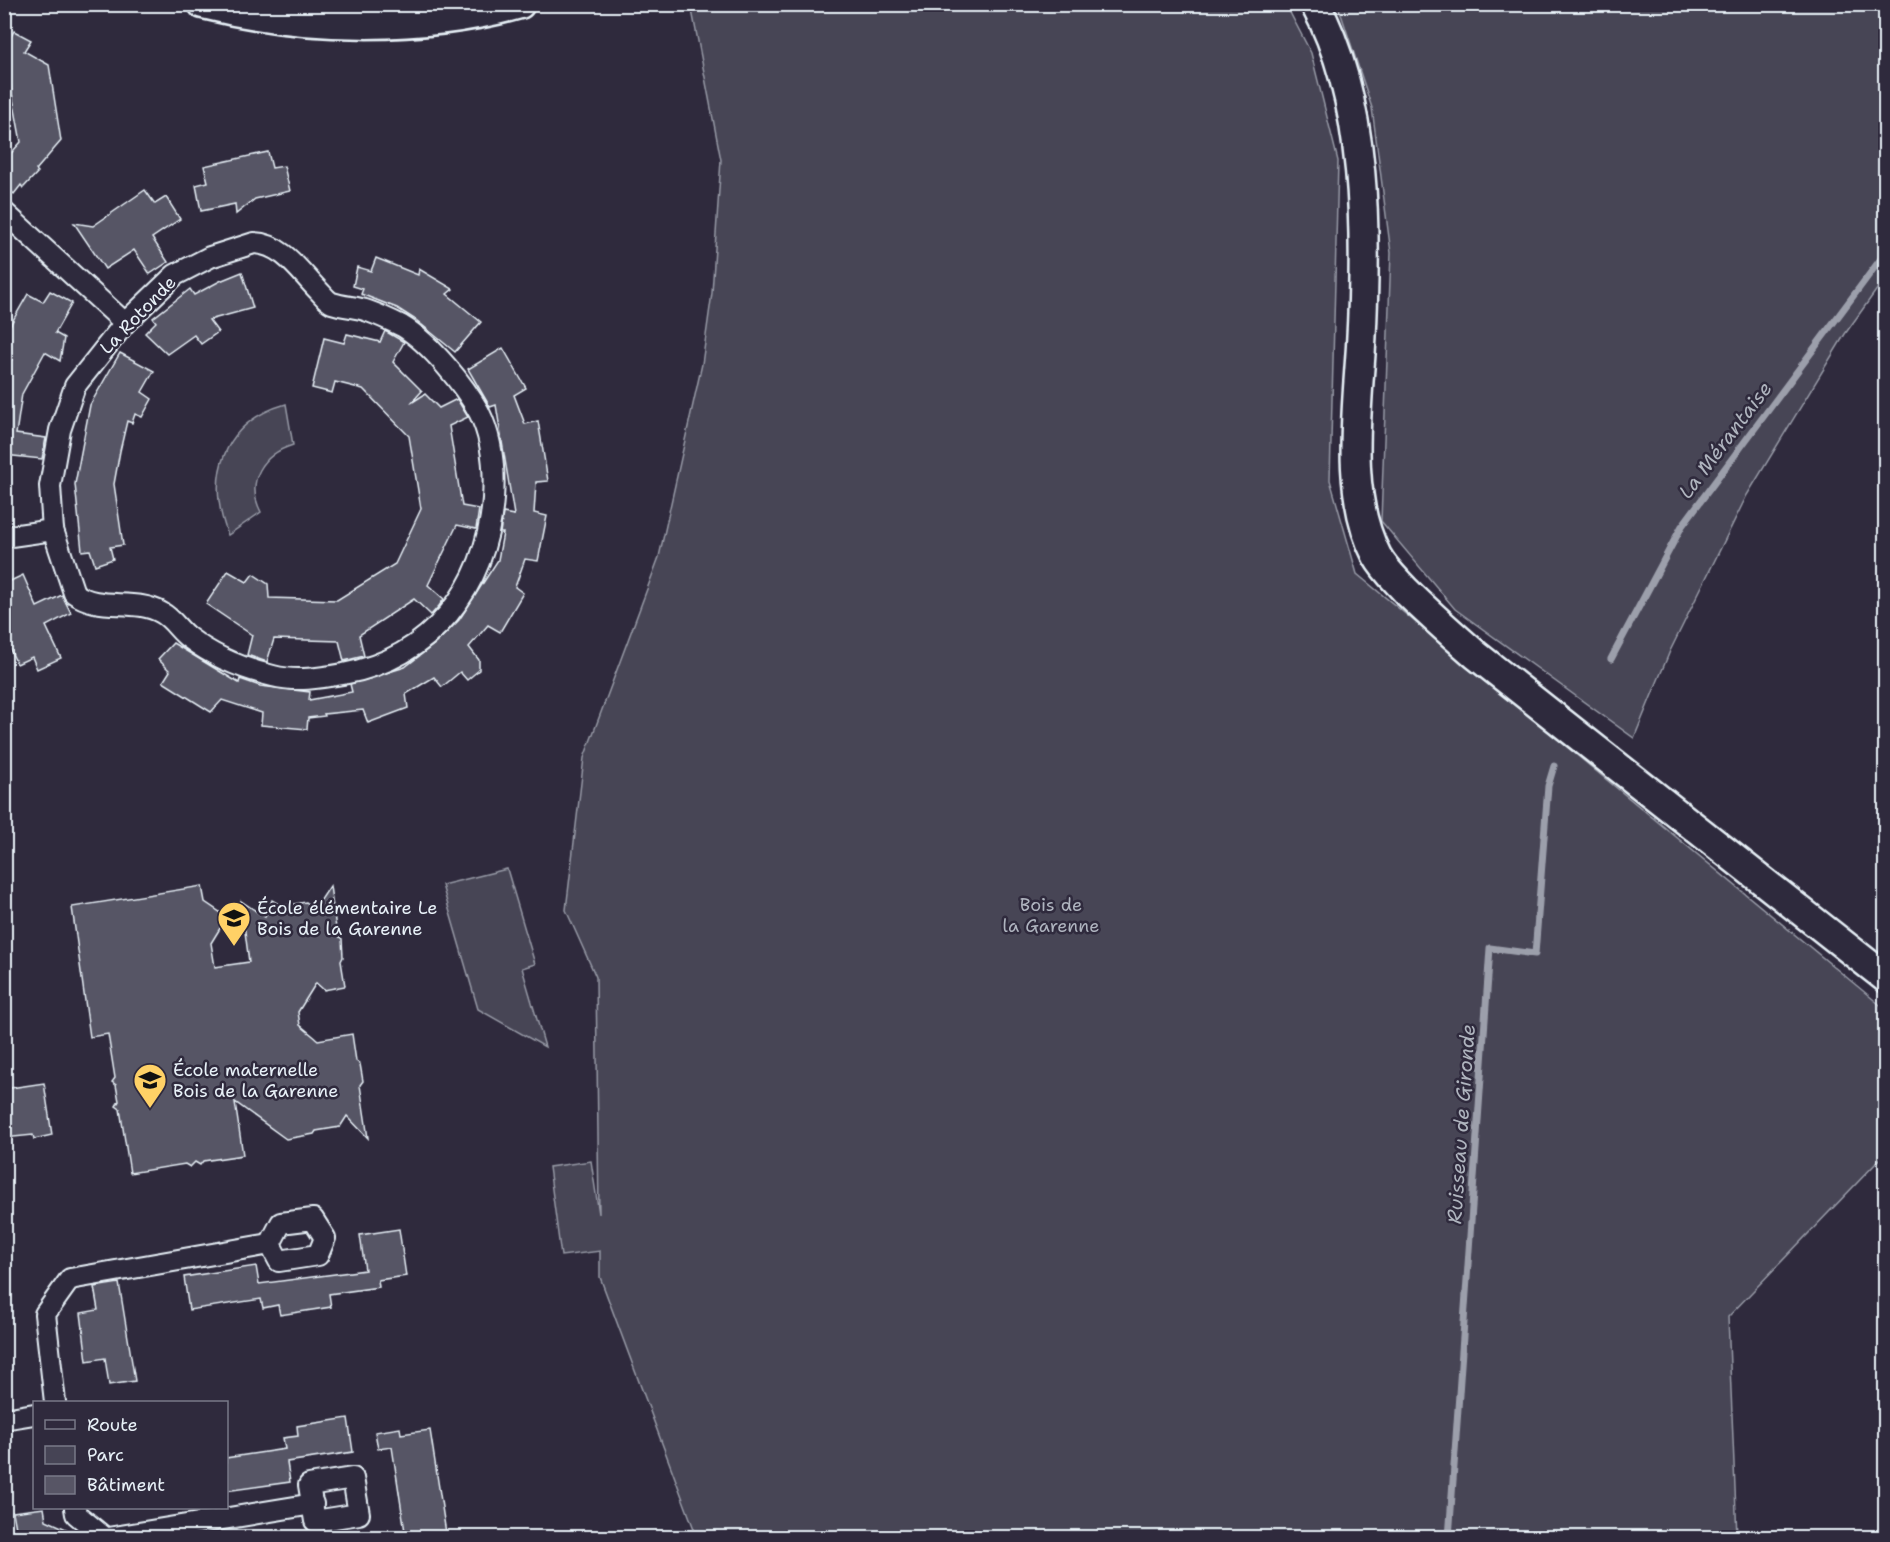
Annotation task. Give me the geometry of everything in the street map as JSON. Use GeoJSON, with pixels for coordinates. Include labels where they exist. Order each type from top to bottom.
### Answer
{"type":"FeatureCollection","features":[{"type":"Feature","properties":{"kind":"main road"},"geometry":{"type":"LineString","coordinates":[[203,4],[283,20],[350,24],[435,20],[495,11],[519,4]]}},
{"type":"Feature","properties":{"kind":"main road"},"geometry":{"type":"LineString","coordinates":[[1315,4],[1340,66],[1352,119],[1363,204],[1364,294],[1356,429],[1357,477],[1365,523],[1377,557],[1393,578],[1476,655],[1886,978]]}},
{"type":"Feature","properties":{"kind":"street"},"geometry":{"type":"LineString","coordinates":[[4,213],[125,323]]}},
{"type":"Feature","properties":{"kind":"street","name":"La Rotonde"},"geometry":{"type":"LineString","coordinates":[[254,243],[264,244],[282,252],[330,303],[369,311],[403,327],[436,354],[462,384],[480,414],[492,459],[494,482],[488,540],[464,593],[446,618],[420,641],[394,659],[359,671],[308,679],[276,677],[246,669],[218,656],[188,638],[165,614],[148,606],[97,603],[82,600],[74,593],[53,530],[50,486],[60,430],[75,386],[125,323],[175,275],[210,257],[254,243]]}},
{"type":"Feature","properties":{"kind":"street"},"geometry":{"type":"LineString","coordinates":[[4,537],[53,530]]}},
{"type":"Feature","properties":{"kind":"street"},"geometry":{"type":"LineString","coordinates":[[55,1401],[45,1314],[70,1279],[270,1244]]}},
{"type":"Feature","properties":{"kind":"street"},"geometry":{"type":"LineString","coordinates":[[4,1419],[33,1414]]}},
{"type":"Feature","properties":{"kind":"street"},"geometry":{"type":"LineString","coordinates":[[75,1509],[76,1514],[107,1538],[312,1504]]}},
{"type":"Feature","properties":{"kind":"green space","name":"Bois de la Garenne"},"geometry":{"type":"Polygon","coordinates":[[[691,5],[1286,5],[1311,53],[1338,161],[1330,480],[1357,574],[1885,1009],[1885,1157],[1881,1158],[1728,1317],[1737,1537],[697,1537],[600,1277],[600,1251],[561,1256],[549,1167],[591,1161],[599,1214],[596,977],[566,910],[584,758],[659,557],[702,364],[712,293],[721,160],[691,5]]]}},
{"type":"Feature","properties":{"kind":"green space"},"geometry":{"type":"Polygon","coordinates":[[[1338,5],[1885,5],[1885,278],[1845,334],[1747,495],[1670,651],[1634,738],[1455,609],[1381,521],[1391,253],[1372,108],[1338,5]]]}},
{"type":"Feature","properties":{"kind":"green space"},"geometry":{"type":"Polygon","coordinates":[[[286,404],[293,445],[273,455],[260,470],[255,490],[261,512],[228,535],[221,513],[218,492],[225,454],[234,438],[247,424],[264,412],[286,404]]]}},
{"type":"Feature","properties":{"kind":"green space"},"geometry":{"type":"Polygon","coordinates":[[[507,869],[535,964],[522,968],[545,1047],[478,1009],[442,885],[507,869]]]}},
{"type":"Feature","properties":{"kind":"building"},"geometry":{"type":"Polygon","coordinates":[[[14,31],[31,40],[24,51],[49,65],[61,141],[36,170],[38,172],[23,188],[21,185],[14,194],[4,185],[4,161],[21,142],[9,77],[4,85],[4,35],[10,38],[14,31]]]}},
{"type":"Feature","properties":{"kind":"building"},"geometry":{"type":"Polygon","coordinates":[[[268,152],[272,168],[284,166],[290,191],[255,199],[236,214],[235,204],[201,211],[196,185],[208,182],[204,166],[268,152]]]}},
{"type":"Feature","properties":{"kind":"building"},"geometry":{"type":"Polygon","coordinates":[[[145,190],[155,204],[166,197],[180,219],[152,238],[168,262],[150,274],[134,250],[105,269],[74,223],[93,226],[145,190]]]}},
{"type":"Feature","properties":{"kind":"building"},"geometry":{"type":"Polygon","coordinates":[[[376,258],[418,275],[419,269],[453,289],[447,294],[481,322],[455,352],[416,320],[397,308],[361,294],[363,289],[353,286],[357,267],[371,271],[376,258]]]}},
{"type":"Feature","properties":{"kind":"building"},"geometry":{"type":"Polygon","coordinates":[[[242,272],[253,308],[209,320],[218,332],[201,344],[194,335],[167,354],[145,333],[156,322],[153,318],[190,289],[194,295],[242,272]]]}},
{"type":"Feature","properties":{"kind":"building"},"geometry":{"type":"Polygon","coordinates":[[[50,291],[72,303],[55,333],[64,338],[60,361],[45,352],[22,394],[16,434],[46,438],[42,459],[4,455],[4,373],[12,359],[4,355],[4,336],[28,294],[43,302],[50,291]]]}},
{"type":"Feature","properties":{"kind":"building"},"geometry":{"type":"Polygon","coordinates":[[[385,331],[404,342],[393,362],[422,391],[411,403],[425,394],[439,408],[457,399],[468,417],[449,426],[462,506],[479,509],[476,529],[457,525],[428,585],[444,599],[439,606],[431,615],[414,599],[359,635],[364,656],[344,661],[339,641],[274,639],[267,662],[247,655],[252,635],[206,604],[228,571],[247,582],[253,574],[268,584],[269,598],[337,600],[395,564],[421,509],[409,436],[363,389],[335,382],[332,393],[312,388],[324,338],[344,343],[347,334],[380,342],[385,331]]]}},
{"type":"Feature","properties":{"kind":"building"},"geometry":{"type":"Polygon","coordinates":[[[503,348],[526,388],[514,395],[525,424],[538,421],[548,481],[536,482],[534,513],[547,516],[538,561],[525,559],[515,587],[523,593],[500,632],[488,625],[469,647],[479,660],[479,670],[467,680],[460,672],[442,687],[434,677],[406,694],[408,708],[368,723],[363,710],[308,718],[307,729],[261,725],[262,713],[222,700],[211,712],[163,682],[170,671],[158,659],[173,643],[239,683],[240,679],[260,686],[310,692],[309,700],[352,692],[350,684],[405,667],[436,643],[459,620],[498,560],[503,533],[500,533],[503,513],[514,515],[496,405],[490,407],[468,369],[503,348]]]}},
{"type":"Feature","properties":{"kind":"building"},"geometry":{"type":"Polygon","coordinates":[[[120,353],[154,371],[142,392],[152,399],[142,417],[135,414],[132,423],[127,421],[120,451],[114,484],[123,545],[110,547],[113,559],[95,565],[90,550],[82,551],[75,484],[90,405],[120,353]]]}},
{"type":"Feature","properties":{"kind":"building"},"geometry":{"type":"Polygon","coordinates":[[[23,575],[37,607],[62,595],[71,613],[46,626],[61,658],[37,669],[32,657],[17,664],[4,637],[4,584],[23,575]]]}},
{"type":"Feature","properties":{"kind":"building"},"geometry":{"type":"Polygon","coordinates":[[[202,886],[205,902],[227,917],[211,943],[215,967],[249,962],[241,901],[265,917],[272,900],[282,906],[306,902],[315,909],[330,886],[337,935],[342,939],[343,957],[341,961],[345,986],[324,990],[316,983],[298,1012],[300,1025],[318,1040],[352,1034],[356,1061],[360,1064],[363,1081],[360,1085],[368,1138],[347,1116],[340,1127],[286,1139],[235,1102],[243,1155],[203,1161],[200,1165],[195,1162],[190,1167],[185,1164],[130,1173],[120,1109],[116,1106],[119,1101],[116,1085],[112,1082],[115,1078],[108,1034],[90,1037],[72,907],[202,886]]]}},
{"type":"Feature","properties":{"kind":"building"},"geometry":{"type":"Polygon","coordinates":[[[44,1083],[52,1135],[34,1139],[33,1135],[4,1138],[4,1089],[44,1083]]]}},
{"type":"Feature","properties":{"kind":"building"},"geometry":{"type":"Polygon","coordinates":[[[399,1229],[406,1276],[378,1280],[379,1287],[329,1294],[331,1307],[280,1315],[278,1305],[263,1308],[261,1299],[189,1310],[184,1277],[256,1266],[259,1284],[365,1270],[360,1235],[399,1229]]]}},
{"type":"Feature","properties":{"kind":"building"},"geometry":{"type":"Polygon","coordinates":[[[119,1283],[135,1381],[109,1385],[105,1358],[87,1361],[81,1313],[98,1310],[94,1287],[119,1283]]]}},
{"type":"Feature","properties":{"kind":"building"},"geometry":{"type":"Polygon","coordinates":[[[348,1418],[353,1452],[287,1462],[290,1482],[228,1491],[228,1458],[285,1449],[283,1438],[298,1436],[297,1426],[348,1418]]]}},
{"type":"Feature","properties":{"kind":"building"},"geometry":{"type":"Polygon","coordinates":[[[400,1428],[401,1434],[430,1430],[446,1533],[406,1538],[392,1447],[378,1449],[375,1432],[400,1428]]]}},
{"type":"Feature","properties":{"kind":"building"},"geometry":{"type":"Polygon","coordinates":[[[44,1509],[46,1520],[86,1538],[30,1538],[29,1532],[17,1534],[13,1512],[44,1509]]]}},
{"type":"Feature","properties":{"kind":"waterway","name":"La Mérantaise"},"geometry":{"type":"LineString","coordinates":[[1611,659],[1682,526],[1886,252]]}},
{"type":"Feature","properties":{"kind":"waterway","name":"Ruisseau de Gironde"},"geometry":{"type":"LineString","coordinates":[[1449,1538],[1490,948],[1535,954],[1548,786],[1554,766]]}},
{"type":"Feature","properties":{"kind":"place","name":"École élémentaire Le Bois de la Garenne"},"geometry":{"type":"Point","coordinates":[234,947]}},
{"type":"Feature","properties":{"kind":"place","name":"École maternelle Bois de la Garenne"},"geometry":{"type":"Point","coordinates":[150,1109]}}]}
